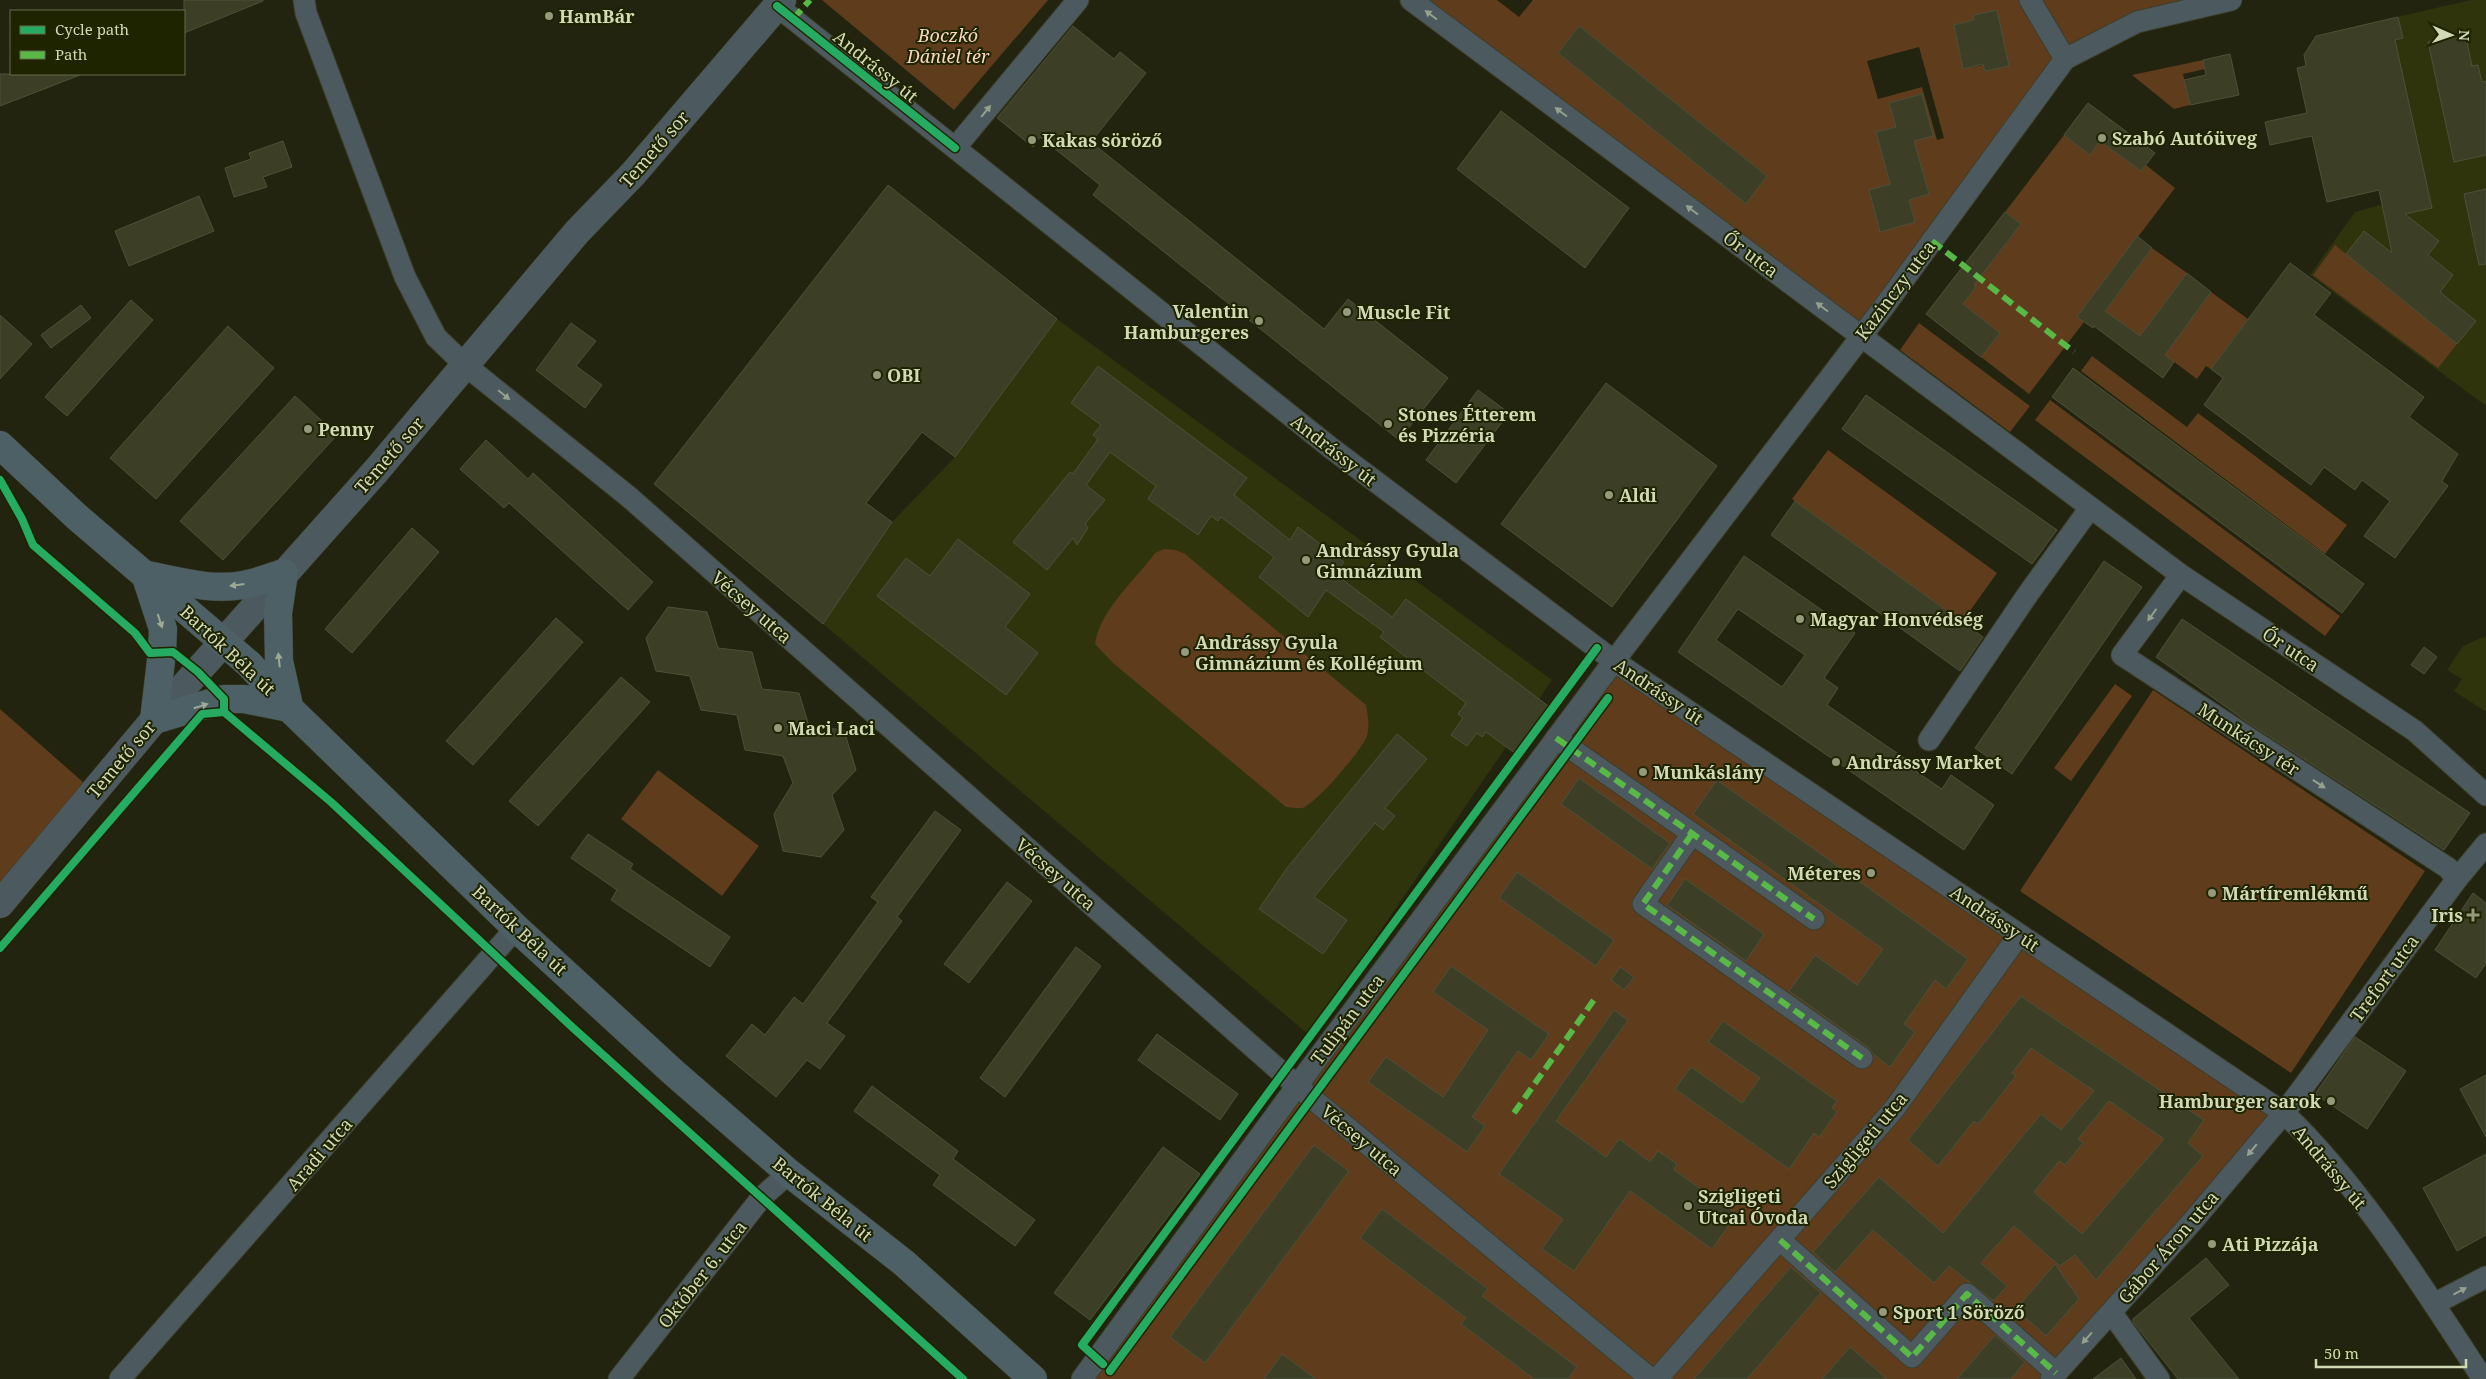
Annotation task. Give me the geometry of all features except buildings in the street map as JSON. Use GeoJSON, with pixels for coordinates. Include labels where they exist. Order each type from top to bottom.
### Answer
{"type":"FeatureCollection","features":[{"type":"Feature","properties":{"kind":"main road","name":"Bartók Béla út"},"geometry":{"type":"LineString","coordinates":[[0,446],[23,465],[76,517],[249,664],[289,708],[516,928],[674,1073],[789,1173],[904,1263],[1033,1379]]}},
{"type":"Feature","properties":{"kind":"main road"},"geometry":{"type":"LineString","coordinates":[[284,573],[278,613],[278,661],[289,708],[244,699],[224,699],[154,720],[163,629],[144,574],[206,587],[221,587],[244,585],[284,573]]}},
{"type":"Feature","properties":{"kind":"street","name":"Vécsey utca"},"geometry":{"type":"LineString","coordinates":[[304,0],[405,277],[436,337],[465,365],[629,497],[1297,1086],[1651,1379]]}},
{"type":"Feature","properties":{"kind":"street"},"geometry":{"type":"LineString","coordinates":[[956,148],[1078,0]]}},
{"type":"Feature","properties":{"kind":"street","name":"Őr utca"},"geometry":{"type":"LineString","coordinates":[[1411,0],[2181,575],[2414,731],[2486,796]]}},
{"type":"Feature","properties":{"kind":"street"},"geometry":{"type":"LineString","coordinates":[[2030,0],[2065,59]]}},
{"type":"Feature","properties":{"kind":"street","name":"Kazinczy utca"},"geometry":{"type":"LineString","coordinates":[[1614,661],[1861,336],[2065,59],[2137,22],[2231,0]]}},
{"type":"Feature","properties":{"kind":"street","name":"Temető sor"},"geometry":{"type":"LineString","coordinates":[[0,904],[154,720],[376,470],[577,232],[633,174],[780,3]]}},
{"type":"Feature","properties":{"kind":"street","name":"Andrássy út"},"geometry":{"type":"LineString","coordinates":[[780,3],[956,148],[1331,448],[1614,661],[2284,1113],[2312,1140],[2347,1183],[2434,1304],[2483,1379]]}},
{"type":"Feature","properties":{"kind":"street"},"geometry":{"type":"LineString","coordinates":[[1928,740],[2028,594],[2090,508]]}},
{"type":"Feature","properties":{"kind":"street","name":"Munkácsy tér"},"geometry":{"type":"LineString","coordinates":[[2181,575],[2122,655],[2448,868],[2457,879]]}},
{"type":"Feature","properties":{"kind":"street","name":"Tulipán utca"},"geometry":{"type":"LineString","coordinates":[[1082,1379],[1297,1086],[1614,661]]}},
{"type":"Feature","properties":{"kind":"street"},"geometry":{"type":"LineString","coordinates":[[1556,738],[1814,919]]}},
{"type":"Feature","properties":{"kind":"street"},"geometry":{"type":"LineString","coordinates":[[1692,834],[1644,904],[1862,1058]]}},
{"type":"Feature","properties":{"kind":"street","name":"Trefort utca"},"geometry":{"type":"LineString","coordinates":[[2284,1113],[2457,879],[2486,844]]}},
{"type":"Feature","properties":{"kind":"street","name":"Aradi utca"},"geometry":{"type":"LineString","coordinates":[[120,1379],[516,928]]}},
{"type":"Feature","properties":{"kind":"street","name":"Szigligeti utca"},"geometry":{"type":"LineString","coordinates":[[1657,1379],[1895,1108],[2019,934]]}},
{"type":"Feature","properties":{"kind":"street","name":"Gábor Áron utca"},"geometry":{"type":"LineString","coordinates":[[2054,1376],[2191,1222],[2284,1113]]}},
{"type":"Feature","properties":{"kind":"street","name":"Október 6. utca"},"geometry":{"type":"LineString","coordinates":[[618,1379],[762,1197],[789,1173]]}},
{"type":"Feature","properties":{"kind":"street"},"geometry":{"type":"LineString","coordinates":[[1780,1240],[1912,1357],[1967,1294],[2054,1376]]}},
{"type":"Feature","properties":{"kind":"street"},"geometry":{"type":"LineString","coordinates":[[2434,1304],[2486,1277]]}},
{"type":"Feature","properties":{"kind":"street"},"geometry":{"type":"LineString","coordinates":[[2111,1312],[2159,1379]]}},
{"type":"Feature","properties":{"kind":"shaded area"},"geometry":{"type":"Polygon","coordinates":[[[2471,0],[2486,0],[2486,406],[2310,275],[2355,212],[2388,203],[2349,28],[2471,0]]]}},
{"type":"Feature","properties":{"kind":"shaded area","name":"Andrássy Gyula Gimnázium és Kollégium"},"geometry":{"type":"Polygon","coordinates":[[[1057,319],[1552,680],[1309,1035],[823,624],[892,522],[955,457],[1057,319]]]}},
{"type":"Feature","properties":{"kind":"shaded area"},"geometry":{"type":"Polygon","coordinates":[[[2486,636],[2486,712],[2454,691],[2462,679],[2447,670],[2463,646],[2486,636]]]}},
{"type":"Feature","properties":{"kind":"green space","name":"Boczkó Dániel tér"},"geometry":{"type":"Polygon","coordinates":[[[822,0],[1048,0],[954,110],[822,0]]]}},
{"type":"Feature","properties":{"kind":"green space"},"geometry":{"type":"Polygon","coordinates":[[[1416,0],[1497,0],[1519,17],[1533,0],[2026,0],[2062,59],[1860,333],[1416,0]],[[1973,15],[1974,20],[1954,25],[1963,69],[1983,65],[1985,71],[2009,66],[1973,15]],[[1579,26],[1558,53],[1746,203],[1767,176],[1579,26]],[[1919,47],[1867,61],[1878,99],[1922,87],[1937,140],[1944,138],[1919,47]],[[1922,94],[1889,103],[1896,127],[1876,132],[1890,184],[1880,232],[1915,222],[1909,199],[1929,194],[1914,141],[1933,135],[1922,94]]]}},
{"type":"Feature","properties":{"kind":"green space"},"geometry":{"type":"Polygon","coordinates":[[[2034,0],[2215,0],[2067,54],[2034,0]]]}},
{"type":"Feature","properties":{"kind":"green space"},"geometry":{"type":"Polygon","coordinates":[[[2203,60],[2205,69],[2183,74],[2190,105],[2174,109],[2132,75],[2203,60]]]}},
{"type":"Feature","properties":{"kind":"green space"},"geometry":{"type":"Polygon","coordinates":[[[2064,135],[2090,155],[2100,141],[2141,171],[2146,165],[2175,188],[2078,316],[2084,322],[2029,394],[1981,357],[2000,333],[1963,304],[1976,287],[1958,273],[1975,251],[1991,263],[2021,224],[2005,212],[2064,135]]]}},
{"type":"Feature","properties":{"kind":"green space"},"geometry":{"type":"Polygon","coordinates":[[[2335,245],[2457,344],[2438,368],[2313,275],[2335,245]]]}},
{"type":"Feature","properties":{"kind":"green space"},"geometry":{"type":"Polygon","coordinates":[[[2152,248],[2187,273],[2150,323],[2174,342],[2211,292],[2248,319],[2211,369],[2206,366],[2197,379],[2122,323],[2111,339],[2094,326],[2152,248]]]}},
{"type":"Feature","properties":{"kind":"green space"},"geometry":{"type":"Polygon","coordinates":[[[1919,323],[2030,406],[2010,432],[1900,350],[1919,323]]]}},
{"type":"Feature","properties":{"kind":"green space"},"geometry":{"type":"Polygon","coordinates":[[[2092,356],[2187,427],[2198,413],[2347,525],[2325,554],[2081,371],[2092,356]]]}},
{"type":"Feature","properties":{"kind":"green space"},"geometry":{"type":"Polygon","coordinates":[[[2050,400],[2340,616],[2325,636],[2035,420],[2050,400]]]}},
{"type":"Feature","properties":{"kind":"green space"},"geometry":{"type":"Polygon","coordinates":[[[1828,450],[1997,573],[1962,622],[1792,499],[1828,450]]]}},
{"type":"Feature","properties":{"kind":"green space"},"geometry":{"type":"Polygon","coordinates":[[[1164,549],[1176,550],[1185,554],[1366,705],[1368,728],[1364,743],[1338,776],[1308,805],[1302,808],[1286,807],[1113,663],[1095,644],[1098,631],[1111,607],[1155,553],[1164,549]]]}},
{"type":"Feature","properties":{"kind":"green space"},"geometry":{"type":"Polygon","coordinates":[[[1615,665],[2277,1118],[2045,1379],[1086,1379],[1615,665]]]}},
{"type":"Feature","properties":{"kind":"green space"},"geometry":{"type":"Polygon","coordinates":[[[2115,684],[2132,696],[2071,781],[2054,768],[2115,684]]]}},
{"type":"Feature","properties":{"kind":"green space"},"geometry":{"type":"Polygon","coordinates":[[[2153,690],[2425,871],[2291,1073],[2020,891],[2153,690]]]}},
{"type":"Feature","properties":{"kind":"green space"},"geometry":{"type":"Polygon","coordinates":[[[0,709],[92,790],[0,891],[0,709]]]}},
{"type":"Feature","properties":{"kind":"green space"},"geometry":{"type":"Polygon","coordinates":[[[658,770],[759,846],[722,896],[621,819],[658,770]]]}},
{"type":"Feature","properties":{"kind":"marked path"},"geometry":{"type":"LineString","coordinates":[[793,19],[810,0]]}},
{"type":"Feature","properties":{"kind":"marked path"},"geometry":{"type":"LineString","coordinates":[[1932,241],[2074,352]]}},
{"type":"Feature","properties":{"kind":"marked path"},"geometry":{"type":"LineString","coordinates":[[1556,738],[1814,919]]}},
{"type":"Feature","properties":{"kind":"marked path"},"geometry":{"type":"LineString","coordinates":[[1692,834],[1643,904],[1862,1058]]}},
{"type":"Feature","properties":{"kind":"marked path"},"geometry":{"type":"LineString","coordinates":[[1514,1113],[1596,997]]}},
{"type":"Feature","properties":{"kind":"marked path"},"geometry":{"type":"LineString","coordinates":[[1780,1240],[1912,1357],[1967,1294],[2056,1373]]}},
{"type":"Feature","properties":{"kind":"cycle path"},"geometry":{"type":"LineString","coordinates":[[777,6],[955,148]]}},
{"type":"Feature","properties":{"kind":"cycle path"},"geometry":{"type":"LineString","coordinates":[[0,480],[22,519],[33,545],[135,633],[150,653],[173,652],[198,672],[224,699],[224,712]]}},
{"type":"Feature","properties":{"kind":"cycle path"},"geometry":{"type":"LineString","coordinates":[[1103,1364],[1082,1345],[1597,648]]}},
{"type":"Feature","properties":{"kind":"cycle path"},"geometry":{"type":"LineString","coordinates":[[1110,1371],[1608,698]]}},
{"type":"Feature","properties":{"kind":"cycle path"},"geometry":{"type":"LineString","coordinates":[[0,948],[202,714],[224,712],[331,802],[571,1026],[963,1379]]}},
{"type":"Feature","properties":{"kind":"place","name":"HamBár"},"geometry":{"type":"Point","coordinates":[549,16]}},
{"type":"Feature","properties":{"kind":"place","name":"Szabó Autóüveg"},"geometry":{"type":"Point","coordinates":[2102,138]}},
{"type":"Feature","properties":{"kind":"place","name":"Kakas söröző"},"geometry":{"type":"Point","coordinates":[1032,140]}},
{"type":"Feature","properties":{"kind":"place","name":"Muscle Fit"},"geometry":{"type":"Point","coordinates":[1347,312]}},
{"type":"Feature","properties":{"kind":"place","name":"Valentin Hamburgeres"},"geometry":{"type":"Point","coordinates":[1259,321]}},
{"type":"Feature","properties":{"kind":"place","name":"OBI"},"geometry":{"type":"Point","coordinates":[877,375]}},
{"type":"Feature","properties":{"kind":"place","name":"Stones Étterem és Pizzéria"},"geometry":{"type":"Point","coordinates":[1388,424]}},
{"type":"Feature","properties":{"kind":"place","name":"Penny"},"geometry":{"type":"Point","coordinates":[308,429]}},
{"type":"Feature","properties":{"kind":"place","name":"Aldi"},"geometry":{"type":"Point","coordinates":[1609,495]}},
{"type":"Feature","properties":{"kind":"place","name":"Andrássy Gyula Gimnázium"},"geometry":{"type":"Point","coordinates":[1306,560]}},
{"type":"Feature","properties":{"kind":"place","name":"Magyar Honvédség"},"geometry":{"type":"Point","coordinates":[1800,619]}},
{"type":"Feature","properties":{"kind":"place","name":"Andrássy Gyula Gimnázium és Kollégium"},"geometry":{"type":"Point","coordinates":[1185,652]}},
{"type":"Feature","properties":{"kind":"place","name":"Maci Laci"},"geometry":{"type":"Point","coordinates":[778,728]}},
{"type":"Feature","properties":{"kind":"place","name":"Andrássy Market"},"geometry":{"type":"Point","coordinates":[1836,762]}},
{"type":"Feature","properties":{"kind":"place","name":"Munkáslány"},"geometry":{"type":"Point","coordinates":[1643,772]}},
{"type":"Feature","properties":{"kind":"place","name":"Méteres"},"geometry":{"type":"Point","coordinates":[1871,873]}},
{"type":"Feature","properties":{"kind":"place","name":"Mártíremlékmű"},"geometry":{"type":"Point","coordinates":[2212,893]}},
{"type":"Feature","properties":{"kind":"place","name":"Iris"},"geometry":{"type":"Point","coordinates":[2473,915]}},
{"type":"Feature","properties":{"kind":"place","name":"Hamburger sarok"},"geometry":{"type":"Point","coordinates":[2331,1101]}},
{"type":"Feature","properties":{"kind":"place","name":"Szigligeti Utcai Óvoda"},"geometry":{"type":"Point","coordinates":[1688,1206]}},
{"type":"Feature","properties":{"kind":"place","name":"Ati Pizzája"},"geometry":{"type":"Point","coordinates":[2212,1244]}},
{"type":"Feature","properties":{"kind":"place","name":"Sport 1 Söröző"},"geometry":{"type":"Point","coordinates":[1883,1312]}}]}
